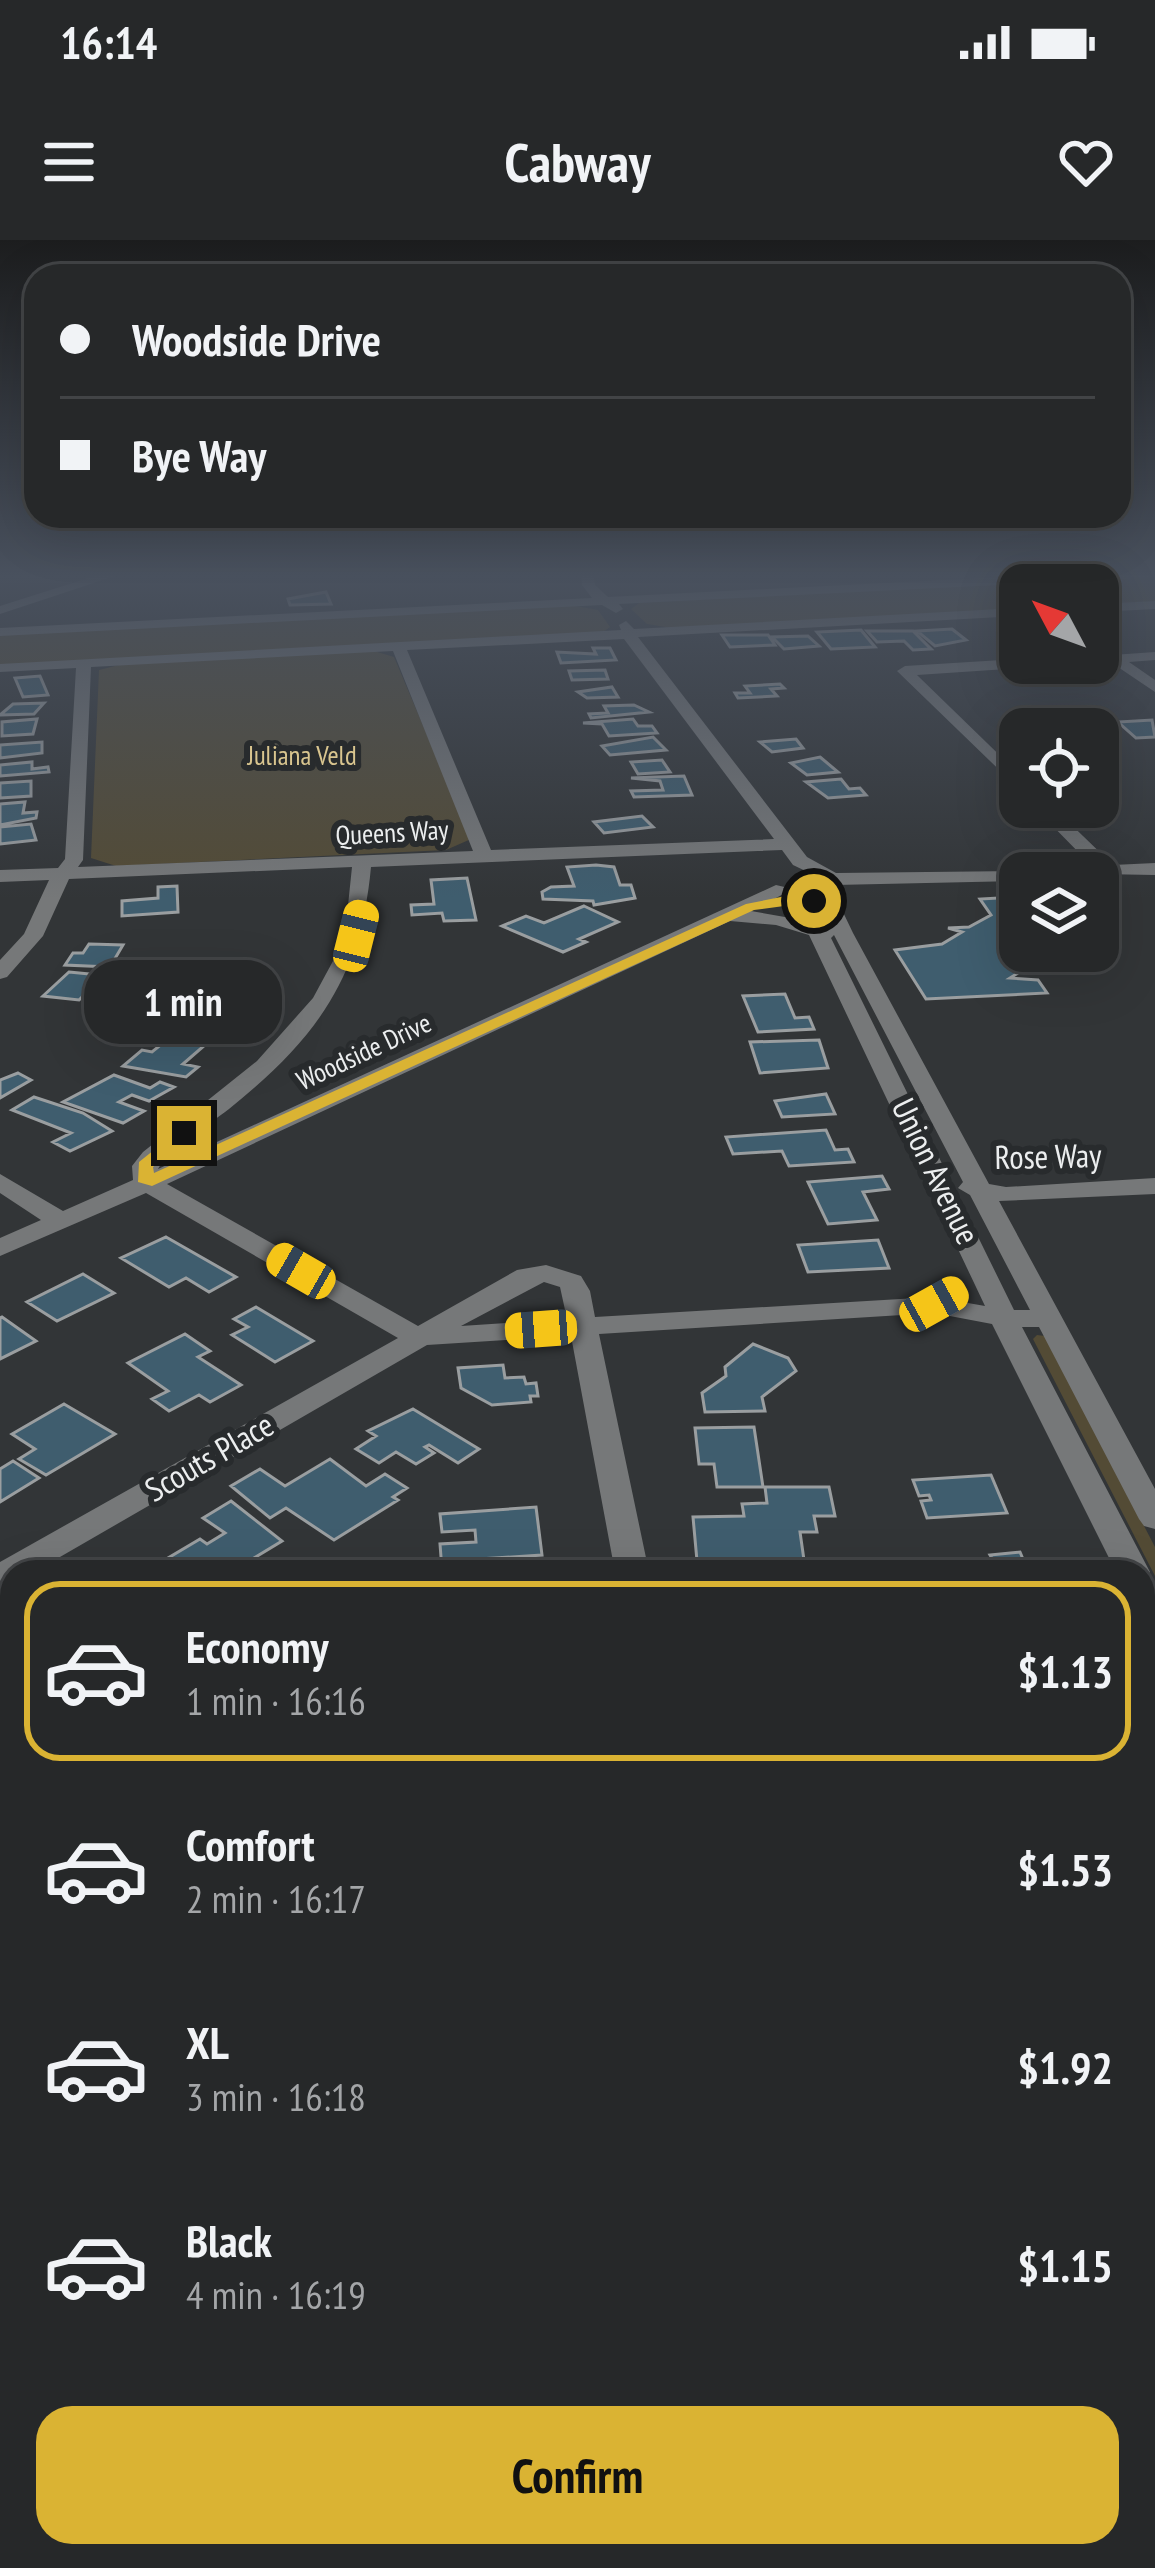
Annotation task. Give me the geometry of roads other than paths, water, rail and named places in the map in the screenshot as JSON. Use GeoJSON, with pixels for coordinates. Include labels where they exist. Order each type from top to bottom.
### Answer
{"type":"FeatureCollection","features":[{"type":"Feature","properties":{"kind":"street"},"geometry":{"type":"LineString","coordinates":[[0,973],[33,936],[74,860],[83,682]]}},
{"type":"Feature","properties":{"kind":"street"},"geometry":{"type":"LineString","coordinates":[[413,682],[484,856]]}},
{"type":"Feature","properties":{"kind":"street","name":"Union Avenue"},"geometry":{"type":"LineString","coordinates":[[668,682],[787,844],[795,885],[830,933],[980,1190],[1155,1519]]}},
{"type":"Feature","properties":{"kind":"street"},"geometry":{"type":"LineString","coordinates":[[916,682],[999,763]]}},
{"type":"Feature","properties":{"kind":"street"},"geometry":{"type":"LineString","coordinates":[[1064,828],[1089,852]]}},
{"type":"Feature","properties":{"kind":"street","name":"Queens Way"},"geometry":{"type":"LineString","coordinates":[[0,876],[787,844]]}},
{"type":"Feature","properties":{"kind":"street"},"geometry":{"type":"LineString","coordinates":[[362,862],[362,911],[356,936],[323,1000],[258,1075],[152,1157],[145,1166],[146,1182],[417,1337]]}},
{"type":"Feature","properties":{"kind":"street"},"geometry":{"type":"LineString","coordinates":[[1119,870],[1155,868]]}},
{"type":"Feature","properties":{"kind":"street","name":"Woodside Drive"},"geometry":{"type":"LineString","coordinates":[[0,1248],[795,885],[999,875]]}},
{"type":"Feature","properties":{"kind":"street","name":"Union Avenue"},"geometry":{"type":"LineString","coordinates":[[795,885],[837,886],[830,933],[1003,1318],[1127,1560]]}},
{"type":"Feature","properties":{"kind":"street"},"geometry":{"type":"LineString","coordinates":[[741,911],[830,933]]}},
{"type":"Feature","properties":{"kind":"street"},"geometry":{"type":"LineString","coordinates":[[0,1182],[61,1221]]}},
{"type":"Feature","properties":{"kind":"street","name":"Rose Way"},"geometry":{"type":"LineString","coordinates":[[941,1183],[1006,1195],[1155,1186]]}},
{"type":"Feature","properties":{"kind":"street","name":"Scouts Place"},"geometry":{"type":"LineString","coordinates":[[934,1304],[987,1275],[1024,1272]]}},
{"type":"Feature","properties":{"kind":"street","name":"Scouts Place"},"geometry":{"type":"LineString","coordinates":[[28,1560],[417,1337],[527,1276],[545,1273],[571,1282],[630,1560]]}},
{"type":"Feature","properties":{"kind":"street","name":"Scouts Place"},"geometry":{"type":"LineString","coordinates":[[417,1337],[934,1304],[1003,1318],[1050,1318]]}},
{"type":"Feature","properties":{"kind":"park label","name":"Juliana Veld"},"geometry":{"type":"Point","coordinates":[302,756]}}]}
